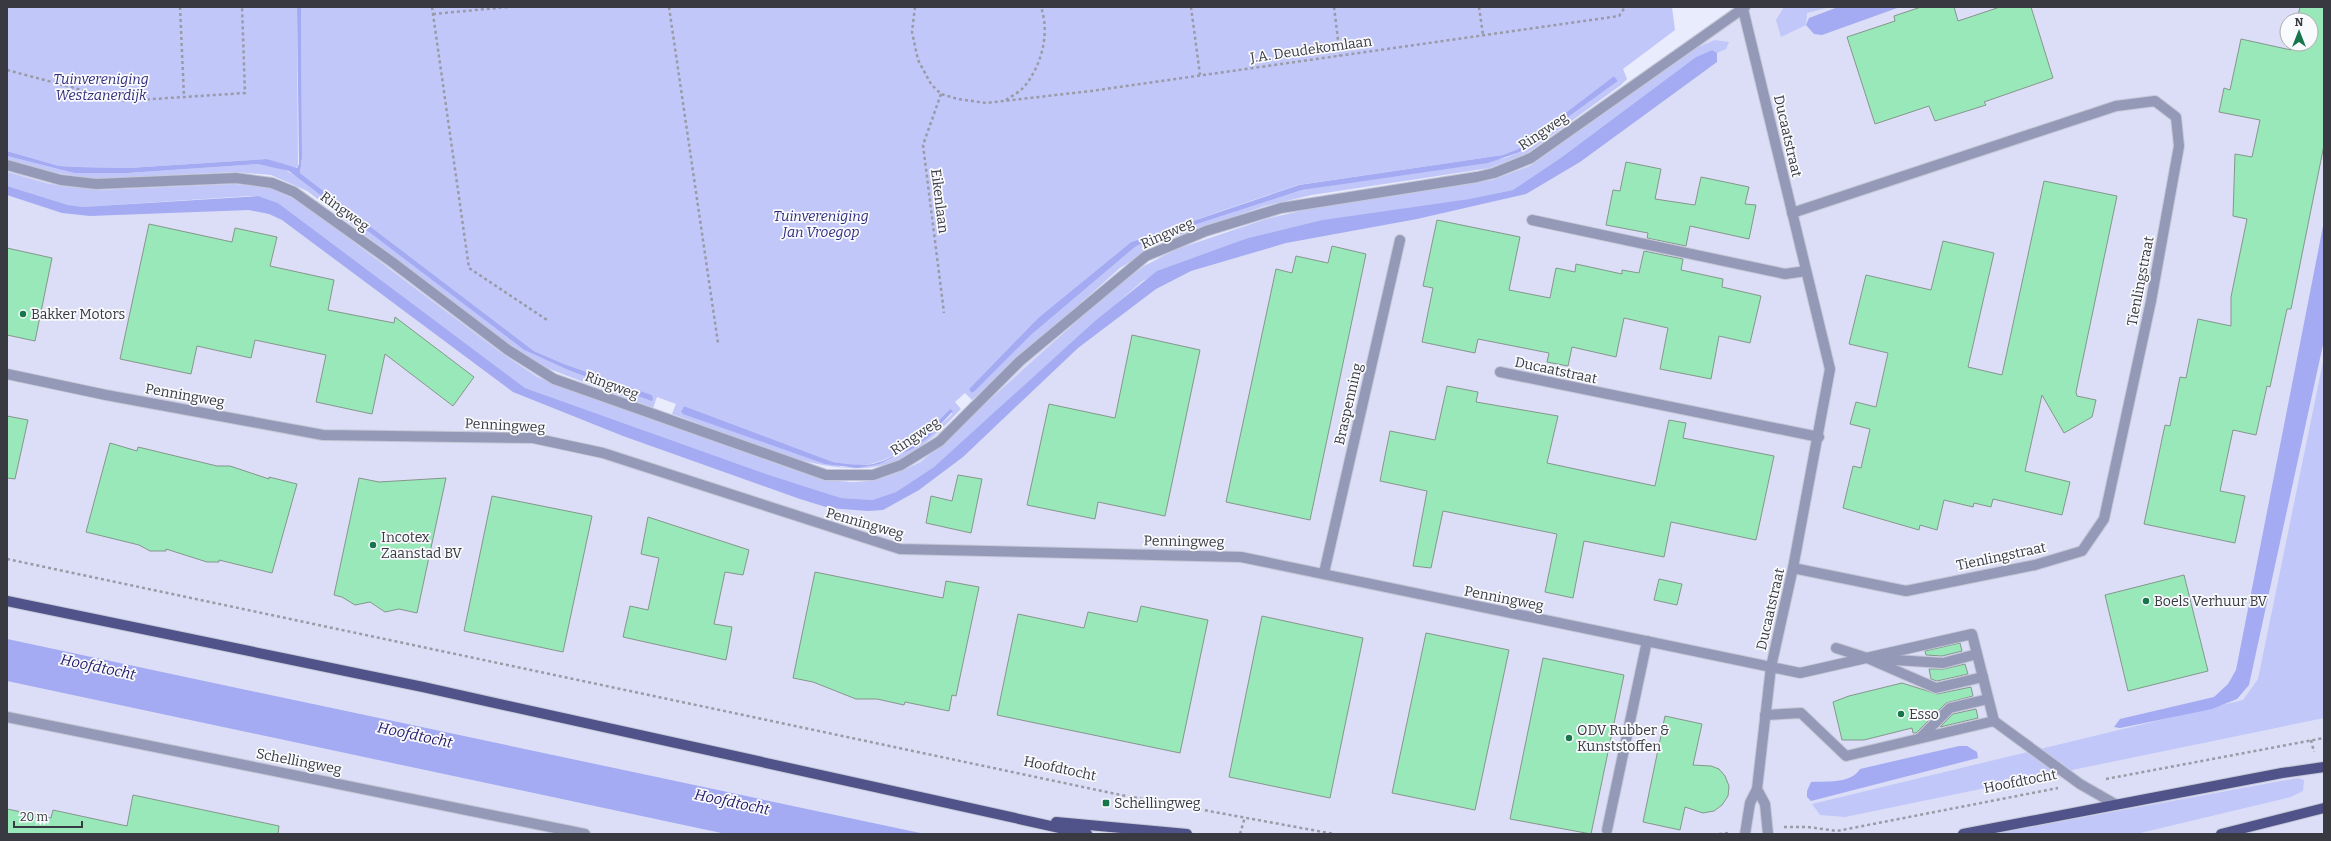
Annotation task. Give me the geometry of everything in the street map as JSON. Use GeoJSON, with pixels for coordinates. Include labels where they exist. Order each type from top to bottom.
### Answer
{"type":"FeatureCollection","features":[{"type":"Feature","properties":{"kind":"main road"},"geometry":{"type":"LineString","coordinates":[[7,601],[423,687],[1087,834]]}},
{"type":"Feature","properties":{"kind":"main road"},"geometry":{"type":"LineString","coordinates":[[1963,834],[2115,804],[2324,767]]}},
{"type":"Feature","properties":{"kind":"main road"},"geometry":{"type":"LineString","coordinates":[[2221,834],[2324,808]]}},
{"type":"Feature","properties":{"kind":"main road"},"geometry":{"type":"LineString","coordinates":[[1015,818],[1187,834]]}},
{"type":"Feature","properties":{"kind":"street","name":"Ringweg"},"geometry":{"type":"LineString","coordinates":[[7,165],[60,180],[96,184],[236,178],[272,183],[294,192],[392,262],[508,350],[554,379],[826,475],[873,475],[901,465],[940,441],[1020,361],[1146,256],[1206,231],[1281,208],[1477,177],[1494,173],[1523,161],[1744,8]]}},
{"type":"Feature","properties":{"kind":"street","name":"Ducaatstraat"},"geometry":{"type":"LineString","coordinates":[[1744,8],[1830,369],[1819,437],[1794,568],[1771,667],[1757,788],[1750,803],[1745,832]]}},
{"type":"Feature","properties":{"kind":"street","name":"Tienlingstraat"},"geometry":{"type":"LineString","coordinates":[[1792,213],[2116,106],[2154,101],[2176,117],[2179,146],[2145,332],[2104,519],[2082,551],[2035,564],[1906,591],[1794,568]]}},
{"type":"Feature","properties":{"kind":"street"},"geometry":{"type":"LineString","coordinates":[[1532,220],[1785,274],[1806,270]]}},
{"type":"Feature","properties":{"kind":"street","name":"Braspenning"},"geometry":{"type":"LineString","coordinates":[[1324,573],[1400,240]]}},
{"type":"Feature","properties":{"kind":"street","name":"Ducaatstraat"},"geometry":{"type":"LineString","coordinates":[[1500,372],[1819,437]]}},
{"type":"Feature","properties":{"kind":"street","name":"Penningweg"},"geometry":{"type":"LineString","coordinates":[[7,374],[114,397],[323,435],[533,438],[603,454],[900,549],[1241,557],[1800,673],[1972,634],[1977,654]]}},
{"type":"Feature","properties":{"kind":"street"},"geometry":{"type":"LineString","coordinates":[[1607,830],[1647,641]]}},
{"type":"Feature","properties":{"kind":"street"},"geometry":{"type":"LineString","coordinates":[[1836,648],[1867,658],[1936,688],[1983,677]]}},
{"type":"Feature","properties":{"kind":"street"},"geometry":{"type":"LineString","coordinates":[[1867,658],[1943,663],[1977,654],[1994,721],[2080,784],[2115,804]]}},
{"type":"Feature","properties":{"kind":"street"},"geometry":{"type":"LineString","coordinates":[[1920,738],[1950,708],[1988,698]]}},
{"type":"Feature","properties":{"kind":"street"},"geometry":{"type":"LineString","coordinates":[[1765,715],[1801,713],[1846,756],[1994,721]]}},
{"type":"Feature","properties":{"kind":"street","name":"Schellingweg"},"geometry":{"type":"LineString","coordinates":[[7,717],[585,834]]}},
{"type":"Feature","properties":{"kind":"street"},"geometry":{"type":"LineString","coordinates":[[1757,788],[1765,804],[1768,831]]}},
{"type":"Feature","properties":{"kind":"path"},"geometry":{"type":"LineString","coordinates":[[180,7],[184,97]]}},
{"type":"Feature","properties":{"kind":"path"},"geometry":{"type":"LineString","coordinates":[[7,70],[123,101],[245,93],[242,7]]}},
{"type":"Feature","properties":{"kind":"path"},"geometry":{"type":"LineString","coordinates":[[432,7],[469,268],[547,320]]}},
{"type":"Feature","properties":{"kind":"path"},"geometry":{"type":"LineString","coordinates":[[433,14],[508,7]]}},
{"type":"Feature","properties":{"kind":"path"},"geometry":{"type":"LineString","coordinates":[[668,7],[718,343]]}},
{"type":"Feature","properties":{"kind":"path"},"geometry":{"type":"LineString","coordinates":[[915,7],[912,32],[918,60],[931,84],[941,94]]}},
{"type":"Feature","properties":{"kind":"path"},"geometry":{"type":"LineString","coordinates":[[1006,100],[1023,88],[1036,69],[1046,30],[1042,7]]}},
{"type":"Feature","properties":{"kind":"path"},"geometry":{"type":"LineString","coordinates":[[1191,7],[1200,75]]}},
{"type":"Feature","properties":{"kind":"path"},"geometry":{"type":"LineString","coordinates":[[1334,7],[1340,56]]}},
{"type":"Feature","properties":{"kind":"path"},"geometry":{"type":"LineString","coordinates":[[1479,7],[1483,35]]}},
{"type":"Feature","properties":{"kind":"path","name":"J.A. Deudekomlaan"},"geometry":{"type":"LineString","coordinates":[[941,94],[958,99],[986,103],[1340,56],[1619,16],[1625,7]]}},
{"type":"Feature","properties":{"kind":"path","name":"Eikenlaan"},"geometry":{"type":"LineString","coordinates":[[941,94],[923,145],[944,313]]}},
{"type":"Feature","properties":{"kind":"path","name":"Hoofdtocht"},"geometry":{"type":"LineString","coordinates":[[7,559],[1116,794],[1334,834]]}},
{"type":"Feature","properties":{"kind":"path","name":"Hoofdtocht"},"geometry":{"type":"LineString","coordinates":[[1768,831],[1808,827],[1837,831],[2324,738]]}},
{"type":"Feature","properties":{"kind":"path"},"geometry":{"type":"LineString","coordinates":[[1240,834],[1245,817]]}},
{"type":"Feature","properties":{"kind":"path"},"geometry":{"type":"LineString","coordinates":[[1719,834],[1745,832]]}},
{"type":"Feature","properties":{"kind":"shaded area"},"geometry":{"type":"Polygon","coordinates":[[[1735,7],[2324,7],[2324,834],[7,834],[7,169],[142,207],[281,194],[359,235],[501,351],[648,417],[868,488],[1162,255],[1505,174],[1735,7]]]}},
{"type":"Feature","properties":{"kind":"green space","name":"Tuinvereniging Westzanerdijk"},"geometry":{"type":"Polygon","coordinates":[[[7,7],[297,7],[298,166],[294,169],[267,159],[128,168],[78,167],[59,166],[7,151],[7,7]]]}},
{"type":"Feature","properties":{"kind":"green space","name":"Tuinvereniging Jan Vroegop"},"geometry":{"type":"Polygon","coordinates":[[[301,7],[1672,7],[1675,30],[1623,69],[1627,79],[1621,85],[1526,154],[1490,168],[1312,195],[1265,206],[1166,240],[1120,268],[972,400],[965,393],[955,402],[961,409],[925,443],[900,459],[875,467],[847,468],[817,464],[786,456],[755,446],[672,414],[676,404],[657,397],[653,408],[541,366],[498,336],[307,191],[271,175],[234,172],[96,179],[50,172],[7,160],[7,156],[74,173],[128,173],[258,164],[282,169],[292,173],[302,180],[524,350],[568,370],[651,401],[652,395],[564,364],[534,351],[300,173],[302,158],[301,7]],[[1614,76],[1518,149],[1503,155],[1298,185],[1131,242],[1038,318],[969,389],[971,393],[974,392],[1031,335],[1135,247],[1148,240],[1302,190],[1505,158],[1520,152],[1618,81],[1614,76]],[[684,406],[681,410],[842,467],[859,467],[890,460],[916,445],[952,414],[950,409],[925,434],[896,454],[874,463],[859,465],[833,462],[684,406]]]}},
{"type":"Feature","properties":{"kind":"green space"},"geometry":{"type":"Polygon","coordinates":[[[1784,7],[1830,7],[1807,13],[1806,25],[1781,37],[1776,20],[1784,7]]]}},
{"type":"Feature","properties":{"kind":"green space"},"geometry":{"type":"Polygon","coordinates":[[[1715,40],[1729,42],[1726,49],[1717,53],[1712,50],[1696,57],[1562,157],[1513,190],[1469,199],[1322,220],[1248,238],[1142,281],[934,467],[896,492],[872,500],[841,498],[766,474],[525,388],[278,203],[258,196],[250,196],[83,207],[68,205],[7,186],[7,172],[49,184],[97,190],[233,184],[266,186],[299,201],[496,349],[537,377],[788,468],[841,481],[870,481],[902,471],[921,462],[1109,292],[1144,266],[1177,249],[1266,219],[1317,207],[1492,180],[1530,166],[1696,48],[1715,40]]]}},
{"type":"Feature","properties":{"kind":"green space"},"geometry":{"type":"Polygon","coordinates":[[[2324,357],[2324,718],[1845,817],[1820,815],[1812,804],[2243,700],[2258,679],[2324,357]]]}},
{"type":"Feature","properties":{"kind":"green space"},"geometry":{"type":"Polygon","coordinates":[[[2298,778],[2304,780],[2303,791],[2291,797],[2136,834],[1992,834],[2298,778]]]}},
{"type":"Feature","properties":{"kind":"water"},"geometry":{"type":"Polygon","coordinates":[[[297,7],[301,7],[302,158],[300,173],[534,351],[564,364],[652,395],[653,400],[651,401],[568,370],[524,350],[289,171],[258,164],[128,173],[74,173],[7,156],[7,151],[59,166],[78,167],[128,168],[267,159],[297,168],[299,164],[297,7]]]}},
{"type":"Feature","properties":{"kind":"water"},"geometry":{"type":"Polygon","coordinates":[[[1838,7],[1900,7],[1822,35],[1814,34],[1806,25],[1809,18],[1838,7]]]}},
{"type":"Feature","properties":{"kind":"water"},"geometry":{"type":"Polygon","coordinates":[[[1712,50],[1717,53],[1717,62],[1580,162],[1526,194],[1417,219],[1286,243],[1191,271],[1156,289],[1078,348],[963,457],[919,490],[883,510],[868,511],[829,508],[800,499],[623,436],[513,392],[282,220],[269,214],[249,210],[90,216],[62,213],[7,195],[7,186],[68,205],[83,207],[258,196],[278,203],[525,388],[766,474],[841,498],[872,500],[896,492],[934,467],[1095,321],[1157,271],[1248,238],[1322,220],[1469,199],[1513,190],[1562,157],[1696,57],[1712,50]]]}},
{"type":"Feature","properties":{"kind":"water"},"geometry":{"type":"Polygon","coordinates":[[[1614,76],[1618,81],[1520,152],[1488,163],[1302,190],[1148,240],[1135,247],[1031,335],[974,392],[971,393],[969,389],[1038,318],[1131,242],[1299,185],[1503,155],[1518,149],[1614,76]]]}},
{"type":"Feature","properties":{"kind":"water"},"geometry":{"type":"Polygon","coordinates":[[[2324,221],[2324,340],[2249,685],[2237,699],[2212,709],[2120,728],[2114,727],[2120,719],[2214,697],[2228,684],[2236,670],[2324,221]]]}},
{"type":"Feature","properties":{"kind":"water"},"geometry":{"type":"Polygon","coordinates":[[[684,406],[833,462],[858,465],[873,464],[894,456],[924,434],[950,409],[953,411],[929,437],[912,449],[879,464],[857,468],[825,464],[683,414],[681,411],[684,406]]]}},
{"type":"Feature","properties":{"kind":"water"},"geometry":{"type":"Polygon","coordinates":[[[7,639],[925,834],[726,834],[7,681],[7,639]]]}},
{"type":"Feature","properties":{"kind":"water"},"geometry":{"type":"Polygon","coordinates":[[[1959,746],[1967,746],[1977,752],[1978,758],[1811,801],[1807,797],[1807,791],[1811,782],[1838,781],[1851,777],[1860,769],[1959,746]]]}},
{"type":"Feature","properties":{"kind":"building"},"geometry":{"type":"Polygon","coordinates":[[[1921,7],[1954,7],[1958,21],[2000,7],[2031,7],[2053,78],[1984,102],[1986,105],[1935,121],[1929,106],[1875,124],[1847,37],[1895,21],[1894,16],[1921,7]]]}},
{"type":"Feature","properties":{"kind":"building"},"geometry":{"type":"Polygon","coordinates":[[[2300,7],[2324,7],[2324,145],[2291,309],[2287,309],[2270,387],[2267,386],[2256,435],[2233,430],[2220,491],[2245,496],[2235,543],[2144,524],[2165,425],[2170,426],[2180,377],[2186,378],[2198,319],[2231,326],[2231,297],[2247,219],[2233,216],[2235,154],[2252,157],[2260,120],[2219,112],[2224,88],[2230,90],[2241,39],[2279,47],[2279,52],[2319,52],[2319,12],[2299,12],[2300,7]]]}},
{"type":"Feature","properties":{"kind":"building"},"geometry":{"type":"Polygon","coordinates":[[[1626,162],[1661,169],[1655,199],[1695,205],[1701,177],[1749,187],[1745,204],[1756,205],[1749,239],[1690,226],[1686,246],[1647,238],[1648,233],[1606,225],[1613,190],[1620,191],[1626,162]]]}},
{"type":"Feature","properties":{"kind":"building"},"geometry":{"type":"Polygon","coordinates":[[[2044,181],[2117,196],[2076,392],[2077,396],[2096,400],[2092,417],[2064,433],[2042,395],[2025,471],[2070,482],[2062,515],[1993,499],[1991,507],[1974,503],[1973,507],[1944,500],[1937,530],[1920,525],[1919,530],[1843,508],[1853,466],[1861,468],[1870,429],[1850,424],[1856,402],[1876,407],[1888,353],[1849,344],[1866,275],[1931,290],[1943,241],[1994,253],[1968,367],[2002,375],[2044,181]]]}},
{"type":"Feature","properties":{"kind":"building"},"geometry":{"type":"Polygon","coordinates":[[[1437,220],[1520,237],[1509,290],[1550,298],[1556,268],[1575,272],[1576,264],[1622,274],[1622,270],[1639,273],[1644,251],[1683,259],[1681,270],[1723,279],[1722,287],[1761,296],[1750,343],[1719,336],[1711,379],[1660,369],[1668,328],[1624,318],[1616,357],[1572,347],[1568,366],[1547,362],[1549,353],[1478,339],[1475,353],[1422,342],[1433,288],[1423,286],[1437,220]]]}},
{"type":"Feature","properties":{"kind":"building"},"geometry":{"type":"Polygon","coordinates":[[[149,224],[232,242],[235,228],[277,237],[270,266],[334,280],[328,310],[394,323],[395,317],[474,377],[453,406],[385,354],[372,414],[316,402],[326,355],[255,340],[251,358],[197,346],[191,374],[120,359],[149,224]]]}},
{"type":"Feature","properties":{"kind":"building"},"geometry":{"type":"Polygon","coordinates":[[[1332,246],[1366,254],[1310,520],[1226,502],[1276,269],[1292,273],[1296,256],[1328,263],[1332,246]]]}},
{"type":"Feature","properties":{"kind":"building"},"geometry":{"type":"Polygon","coordinates":[[[7,248],[52,258],[35,341],[7,335],[7,248]]]}},
{"type":"Feature","properties":{"kind":"building"},"geometry":{"type":"Polygon","coordinates":[[[1132,335],[1200,350],[1165,516],[1098,502],[1095,519],[1027,505],[1049,404],[1115,418],[1132,335]]]}},
{"type":"Feature","properties":{"kind":"building"},"geometry":{"type":"Polygon","coordinates":[[[1447,386],[1478,392],[1476,402],[1558,416],[1547,463],[1655,486],[1669,420],[1686,423],[1683,438],[1774,456],[1756,540],[1671,522],[1664,557],[1584,541],[1573,598],[1545,592],[1557,534],[1443,511],[1431,568],[1413,566],[1427,491],[1380,481],[1390,431],[1435,440],[1447,386]]]}},
{"type":"Feature","properties":{"kind":"building"},"geometry":{"type":"Polygon","coordinates":[[[7,416],[28,420],[15,479],[7,478],[7,416]]]}},
{"type":"Feature","properties":{"kind":"building"},"geometry":{"type":"Polygon","coordinates":[[[110,443],[137,451],[138,447],[217,466],[230,466],[269,479],[269,477],[297,484],[272,573],[219,560],[219,562],[207,562],[166,549],[166,551],[150,551],[139,545],[86,532],[110,443]]]}},
{"type":"Feature","properties":{"kind":"building"},"geometry":{"type":"Polygon","coordinates":[[[958,475],[982,479],[971,533],[926,523],[931,496],[952,501],[958,475]]]}},
{"type":"Feature","properties":{"kind":"building"},"geometry":{"type":"Polygon","coordinates":[[[359,478],[379,482],[446,478],[417,613],[399,609],[385,612],[370,602],[355,605],[342,597],[334,595],[359,478]]]}},
{"type":"Feature","properties":{"kind":"building"},"geometry":{"type":"Polygon","coordinates":[[[492,496],[592,516],[563,652],[464,631],[492,496]]]}},
{"type":"Feature","properties":{"kind":"building"},"geometry":{"type":"Polygon","coordinates":[[[648,517],[749,550],[743,575],[725,572],[714,624],[732,627],[726,660],[623,637],[630,606],[648,610],[659,558],[641,554],[648,517]]]}},
{"type":"Feature","properties":{"kind":"building"},"geometry":{"type":"Polygon","coordinates":[[[815,572],[943,598],[946,581],[979,587],[956,696],[952,695],[949,711],[905,702],[904,705],[877,699],[856,699],[813,682],[793,678],[815,572]]]}},
{"type":"Feature","properties":{"kind":"building"},"geometry":{"type":"Polygon","coordinates":[[[2184,575],[2208,671],[2128,691],[2105,595],[2184,575]]]}},
{"type":"Feature","properties":{"kind":"building"},"geometry":{"type":"Polygon","coordinates":[[[1659,579],[1682,584],[1677,605],[1654,600],[1659,579]]]}},
{"type":"Feature","properties":{"kind":"building"},"geometry":{"type":"Polygon","coordinates":[[[1141,606],[1208,620],[1180,753],[997,715],[1018,614],[1084,628],[1088,612],[1137,622],[1141,606]]]}},
{"type":"Feature","properties":{"kind":"building"},"geometry":{"type":"Polygon","coordinates":[[[1262,616],[1363,638],[1330,798],[1229,777],[1262,616]]]}},
{"type":"Feature","properties":{"kind":"building"},"geometry":{"type":"Polygon","coordinates":[[[1426,633],[1509,650],[1475,810],[1392,793],[1426,633]]]}},
{"type":"Feature","properties":{"kind":"building"},"geometry":{"type":"Polygon","coordinates":[[[1960,643],[1962,651],[1942,656],[1926,655],[1925,651],[1960,643]]]}},
{"type":"Feature","properties":{"kind":"building"},"geometry":{"type":"Polygon","coordinates":[[[1543,658],[1624,675],[1591,834],[1510,819],[1543,658]]]}},
{"type":"Feature","properties":{"kind":"building"},"geometry":{"type":"Polygon","coordinates":[[[1965,664],[1968,674],[1937,681],[1931,679],[1929,669],[1944,669],[1965,664]]]}},
{"type":"Feature","properties":{"kind":"building"},"geometry":{"type":"Polygon","coordinates":[[[1902,683],[1937,694],[1971,687],[1973,696],[1946,703],[1916,733],[1913,733],[1912,728],[1864,740],[1842,740],[1833,702],[1849,696],[1902,683]]]}},
{"type":"Feature","properties":{"kind":"building"},"geometry":{"type":"Polygon","coordinates":[[[1976,709],[1978,718],[1940,727],[1953,714],[1976,709]]]}},
{"type":"Feature","properties":{"kind":"building"},"geometry":{"type":"Polygon","coordinates":[[[1665,716],[1702,724],[1693,765],[1711,766],[1719,769],[1725,776],[1729,786],[1728,796],[1722,805],[1714,811],[1703,813],[1685,807],[1680,830],[1643,822],[1665,716]]]}},
{"type":"Feature","properties":{"kind":"building"},"geometry":{"type":"Polygon","coordinates":[[[133,795],[279,826],[278,834],[7,834],[7,809],[51,818],[53,810],[127,826],[133,795]]]}},
{"type":"Feature","properties":{"kind":"place","name":"Bakker Motors"},"geometry":{"type":"Point","coordinates":[23,314]}},
{"type":"Feature","properties":{"kind":"place","name":"Incotex Zaanstad BV"},"geometry":{"type":"Point","coordinates":[373,545]}},
{"type":"Feature","properties":{"kind":"place","name":"Boels Verhuur BV"},"geometry":{"type":"Point","coordinates":[2146,601]}},
{"type":"Feature","properties":{"kind":"place","name":"Esso"},"geometry":{"type":"Point","coordinates":[1901,714]}},
{"type":"Feature","properties":{"kind":"place","name":"ODV Rubber & Kunststoffen"},"geometry":{"type":"Point","coordinates":[1569,738]}},
{"type":"Feature","properties":{"kind":"place","name":"Schellingweg"},"geometry":{"type":"Point","coordinates":[1106,803]}}]}
